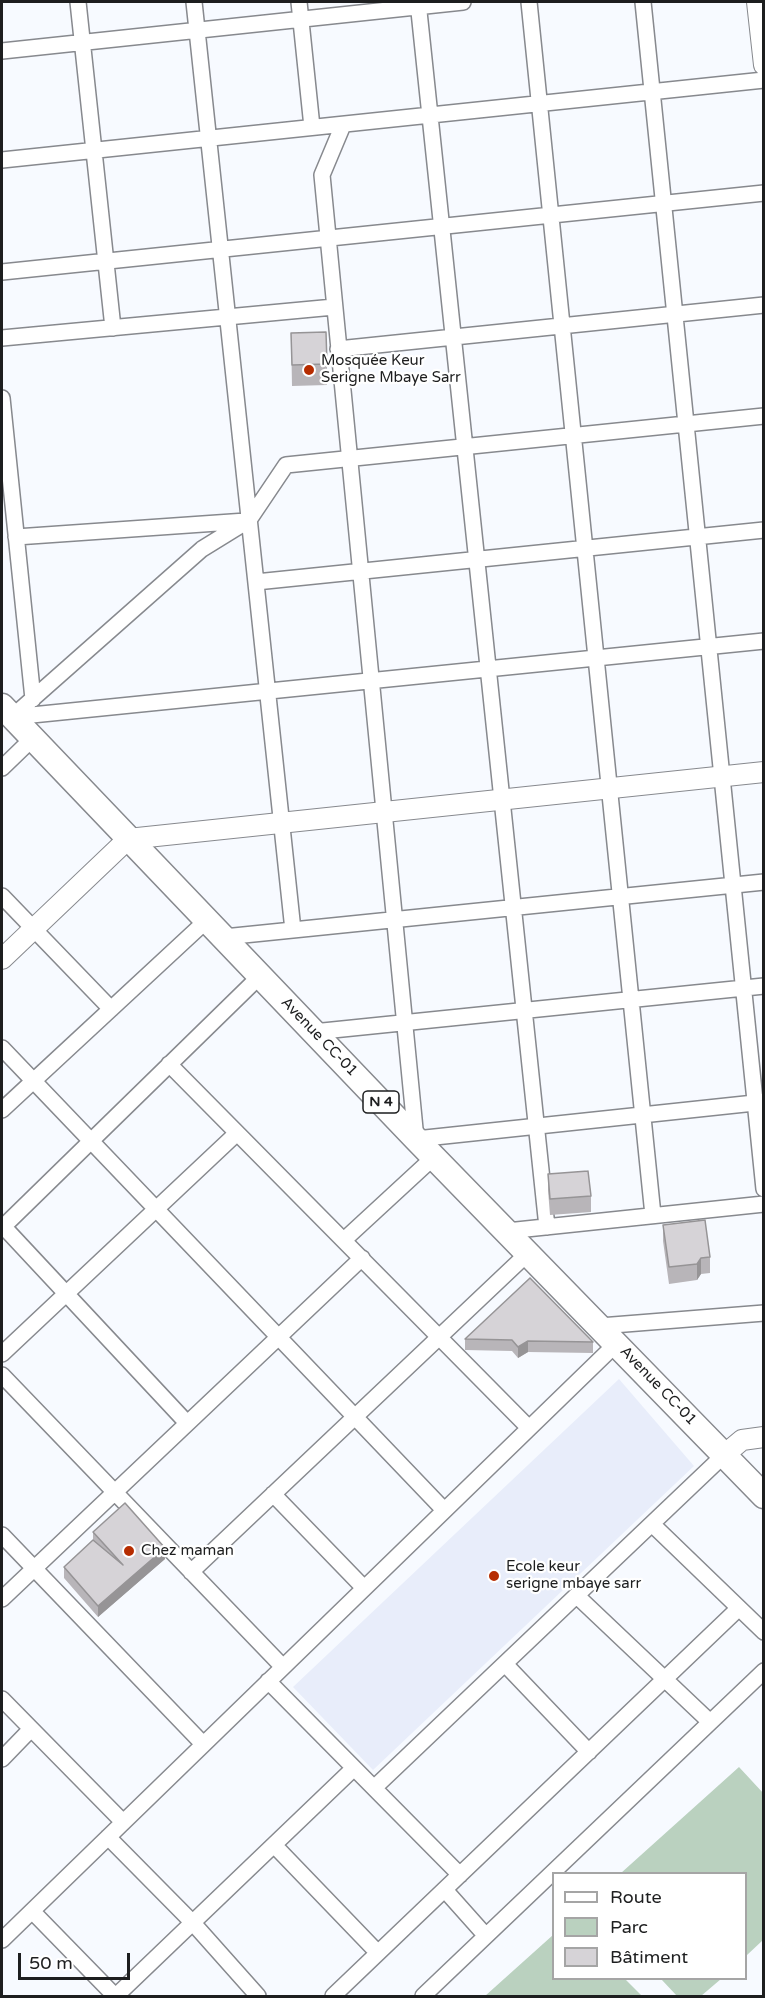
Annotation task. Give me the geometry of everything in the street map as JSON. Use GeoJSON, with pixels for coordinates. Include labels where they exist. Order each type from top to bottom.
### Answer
{"type":"FeatureCollection","features":[{"type":"Feature","properties":{"kind":"main road","name":"Avenue CC-01"},"geometry":{"type":"LineString","coordinates":[[7,711],[416,1139],[764,1496]]}},
{"type":"Feature","properties":{"kind":"street"},"geometry":{"type":"LineString","coordinates":[[78,2],[113,328]]}},
{"type":"Feature","properties":{"kind":"street"},"geometry":{"type":"LineString","coordinates":[[194,2],[293,930]]}},
{"type":"Feature","properties":{"kind":"street"},"geometry":{"type":"LineString","coordinates":[[299,2],[312,127]]}},
{"type":"Feature","properties":{"kind":"street"},"geometry":{"type":"LineString","coordinates":[[2,51],[418,4],[463,2]]}},
{"type":"Feature","properties":{"kind":"street"},"geometry":{"type":"LineString","coordinates":[[529,2],[653,1215]]}},
{"type":"Feature","properties":{"kind":"street"},"geometry":{"type":"LineString","coordinates":[[643,2],[743,988],[759,1102],[764,1189]]}},
{"type":"Feature","properties":{"kind":"street"},"geometry":{"type":"LineString","coordinates":[[757,2],[764,64]]}},
{"type":"Feature","properties":{"kind":"street"},"geometry":{"type":"LineString","coordinates":[[418,4],[547,1227]]}},
{"type":"Feature","properties":{"kind":"street"},"geometry":{"type":"LineString","coordinates":[[2,160],[764,80]]}},
{"type":"Feature","properties":{"kind":"street"},"geometry":{"type":"LineString","coordinates":[[343,125],[322,175],[416,1139],[759,1102]]}},
{"type":"Feature","properties":{"kind":"street"},"geometry":{"type":"LineString","coordinates":[[2,272],[764,193]]}},
{"type":"Feature","properties":{"kind":"street"},"geometry":{"type":"LineString","coordinates":[[338,349],[764,305]]}},
{"type":"Feature","properties":{"kind":"street"},"geometry":{"type":"LineString","coordinates":[[2,338],[334,307]]}},
{"type":"Feature","properties":{"kind":"street"},"geometry":{"type":"LineString","coordinates":[[2,398],[33,699]]}},
{"type":"Feature","properties":{"kind":"street"},"geometry":{"type":"LineString","coordinates":[[7,711],[33,699],[202,549],[249,520],[286,465],[764,416]]}},
{"type":"Feature","properties":{"kind":"street"},"geometry":{"type":"LineString","coordinates":[[16,537],[249,520]]}},
{"type":"Feature","properties":{"kind":"street"},"geometry":{"type":"LineString","coordinates":[[256,582],[764,530]]}},
{"type":"Feature","properties":{"kind":"street"},"geometry":{"type":"LineString","coordinates":[[7,711],[267,691],[764,641]]}},
{"type":"Feature","properties":{"kind":"street"},"geometry":{"type":"LineString","coordinates":[[2,768],[33,738]]}},
{"type":"Feature","properties":{"kind":"street"},"geometry":{"type":"LineString","coordinates":[[2,959],[128,839],[764,772]]}},
{"type":"Feature","properties":{"kind":"street"},"geometry":{"type":"LineString","coordinates":[[224,937],[764,882]]}},
{"type":"Feature","properties":{"kind":"street"},"geometry":{"type":"LineString","coordinates":[[2,896],[111,1009]]}},
{"type":"Feature","properties":{"kind":"street"},"geometry":{"type":"LineString","coordinates":[[2,1110],[207,920]]}},
{"type":"Feature","properties":{"kind":"street"},"geometry":{"type":"LineString","coordinates":[[187,1423],[67,1293],[2,1227],[260,976]]}},
{"type":"Feature","properties":{"kind":"street"},"geometry":{"type":"LineString","coordinates":[[314,1032],[764,986]]}},
{"type":"Feature","properties":{"kind":"street"},"geometry":{"type":"LineString","coordinates":[[2,1048],[444,1510]]}},
{"type":"Feature","properties":{"kind":"street"},"geometry":{"type":"LineString","coordinates":[[169,1064],[529,1428]]}},
{"type":"Feature","properties":{"kind":"street"},"geometry":{"type":"LineString","coordinates":[[2,1354],[237,1133]]}},
{"type":"Feature","properties":{"kind":"street"},"geometry":{"type":"LineString","coordinates":[[344,1240],[434,1157]]}},
{"type":"Feature","properties":{"kind":"street"},"geometry":{"type":"LineString","coordinates":[[507,1231],[764,1204]]}},
{"type":"Feature","properties":{"kind":"street"},"geometry":{"type":"LineString","coordinates":[[190,1572],[528,1253]]}},
{"type":"Feature","properties":{"kind":"street"},"geometry":{"type":"LineString","coordinates":[[2,1599],[362,1258]]}},
{"type":"Feature","properties":{"kind":"street"},"geometry":{"type":"LineString","coordinates":[[600,1326],[764,1313]]}},
{"type":"Feature","properties":{"kind":"street"},"geometry":{"type":"LineString","coordinates":[[2,1940],[617,1343]]}},
{"type":"Feature","properties":{"kind":"street"},"geometry":{"type":"LineString","coordinates":[[2,1376],[283,1667]]}},
{"type":"Feature","properties":{"kind":"street"},"geometry":{"type":"LineString","coordinates":[[374,1788],[724,1455],[741,1440],[764,1437]]}},
{"type":"Feature","properties":{"kind":"street"},"geometry":{"type":"LineString","coordinates":[[273,1494],[364,1588]]}},
{"type":"Feature","properties":{"kind":"street"},"geometry":{"type":"LineString","coordinates":[[652,1524],[764,1632]]}},
{"type":"Feature","properties":{"kind":"street"},"geometry":{"type":"LineString","coordinates":[[2,1535],[203,1744]]}},
{"type":"Feature","properties":{"kind":"street"},"geometry":{"type":"LineString","coordinates":[[577,1596],[711,1722]]}},
{"type":"Feature","properties":{"kind":"street"},"geometry":{"type":"LineString","coordinates":[[333,1996],[739,1608]]}},
{"type":"Feature","properties":{"kind":"street"},"geometry":{"type":"LineString","coordinates":[[505,1664],[589,1752]]}},
{"type":"Feature","properties":{"kind":"street"},"geometry":{"type":"LineString","coordinates":[[553,1872],[764,1671]]}},
{"type":"Feature","properties":{"kind":"street"},"geometry":{"type":"LineString","coordinates":[[268,1681],[460,1875]]}},
{"type":"Feature","properties":{"kind":"street"},"geometry":{"type":"LineString","coordinates":[[2,1699],[123,1822]]}},
{"type":"Feature","properties":{"kind":"street"},"geometry":{"type":"LineString","coordinates":[[2,1759],[31,1729]]}},
{"type":"Feature","properties":{"kind":"street"},"geometry":{"type":"LineString","coordinates":[[32,1911],[115,1996],[354,1768]]}},
{"type":"Feature","properties":{"kind":"street"},"geometry":{"type":"LineString","coordinates":[[108,1837],[193,1923],[258,1996]]}},
{"type":"Feature","properties":{"kind":"street"},"geometry":{"type":"LineString","coordinates":[[274,1845],[378,1953]]}},
{"type":"Feature","properties":{"kind":"street"},"geometry":{"type":"LineString","coordinates":[[423,1996],[552,1873]]}},
{"type":"Feature","properties":{"kind":"street"},"geometry":{"type":"LineString","coordinates":[[445,1890],[486,1936]]}},
{"type":"Feature","properties":{"kind":"shaded area","name":"Ecole keur serigne mbaye sarr"},"geometry":{"type":"Polygon","coordinates":[[[619,1379],[694,1466],[373,1770],[293,1687],[619,1379]]]}},
{"type":"Feature","properties":{"kind":"green space"},"geometry":{"type":"Polygon","coordinates":[[[739,1767],[764,1794],[763,1940],[747,1955],[747,1872],[622,1872],[739,1767]]]}},
{"type":"Feature","properties":{"kind":"green space"},"geometry":{"type":"Polygon","coordinates":[[[552,1936],[552,1980],[626,1980],[642,1996],[485,1996],[552,1936]]]}},
{"type":"Feature","properties":{"kind":"green space"},"geometry":{"type":"Polygon","coordinates":[[[662,1980],[720,1980],[701,1996],[677,1996],[662,1980]]]}},
{"type":"Feature","properties":{"kind":"building"},"geometry":{"type":"Polygon","coordinates":[[[326,332],[327,364],[292,365],[291,333],[326,332]]]}},
{"type":"Feature","properties":{"kind":"building"},"geometry":{"type":"Polygon","coordinates":[[[588,1171],[591,1196],[550,1199],[548,1174],[588,1171]]]}},
{"type":"Feature","properties":{"kind":"building"},"geometry":{"type":"Polygon","coordinates":[[[705,1220],[710,1257],[701,1258],[697,1264],[669,1267],[663,1225],[705,1220]]]}},
{"type":"Feature","properties":{"kind":"building"},"geometry":{"type":"Polygon","coordinates":[[[530,1278],[593,1342],[528,1341],[518,1347],[512,1340],[465,1339],[530,1278]]]}},
{"type":"Feature","properties":{"kind":"building"},"geometry":{"type":"Polygon","coordinates":[[[125,1503],[165,1548],[98,1606],[64,1567],[93,1540],[123,1565],[93,1532],[125,1503]]]}},
{"type":"Feature","properties":{"kind":"place","name":"Mosquée Keur Serigne Mbaye Sarr"},"geometry":{"type":"Point","coordinates":[309,370]}},
{"type":"Feature","properties":{"kind":"place","name":"Chez maman"},"geometry":{"type":"Point","coordinates":[129,1551]}},
{"type":"Feature","properties":{"kind":"place","name":"Ecole keur serigne mbaye sarr"},"geometry":{"type":"Point","coordinates":[494,1576]}}]}
